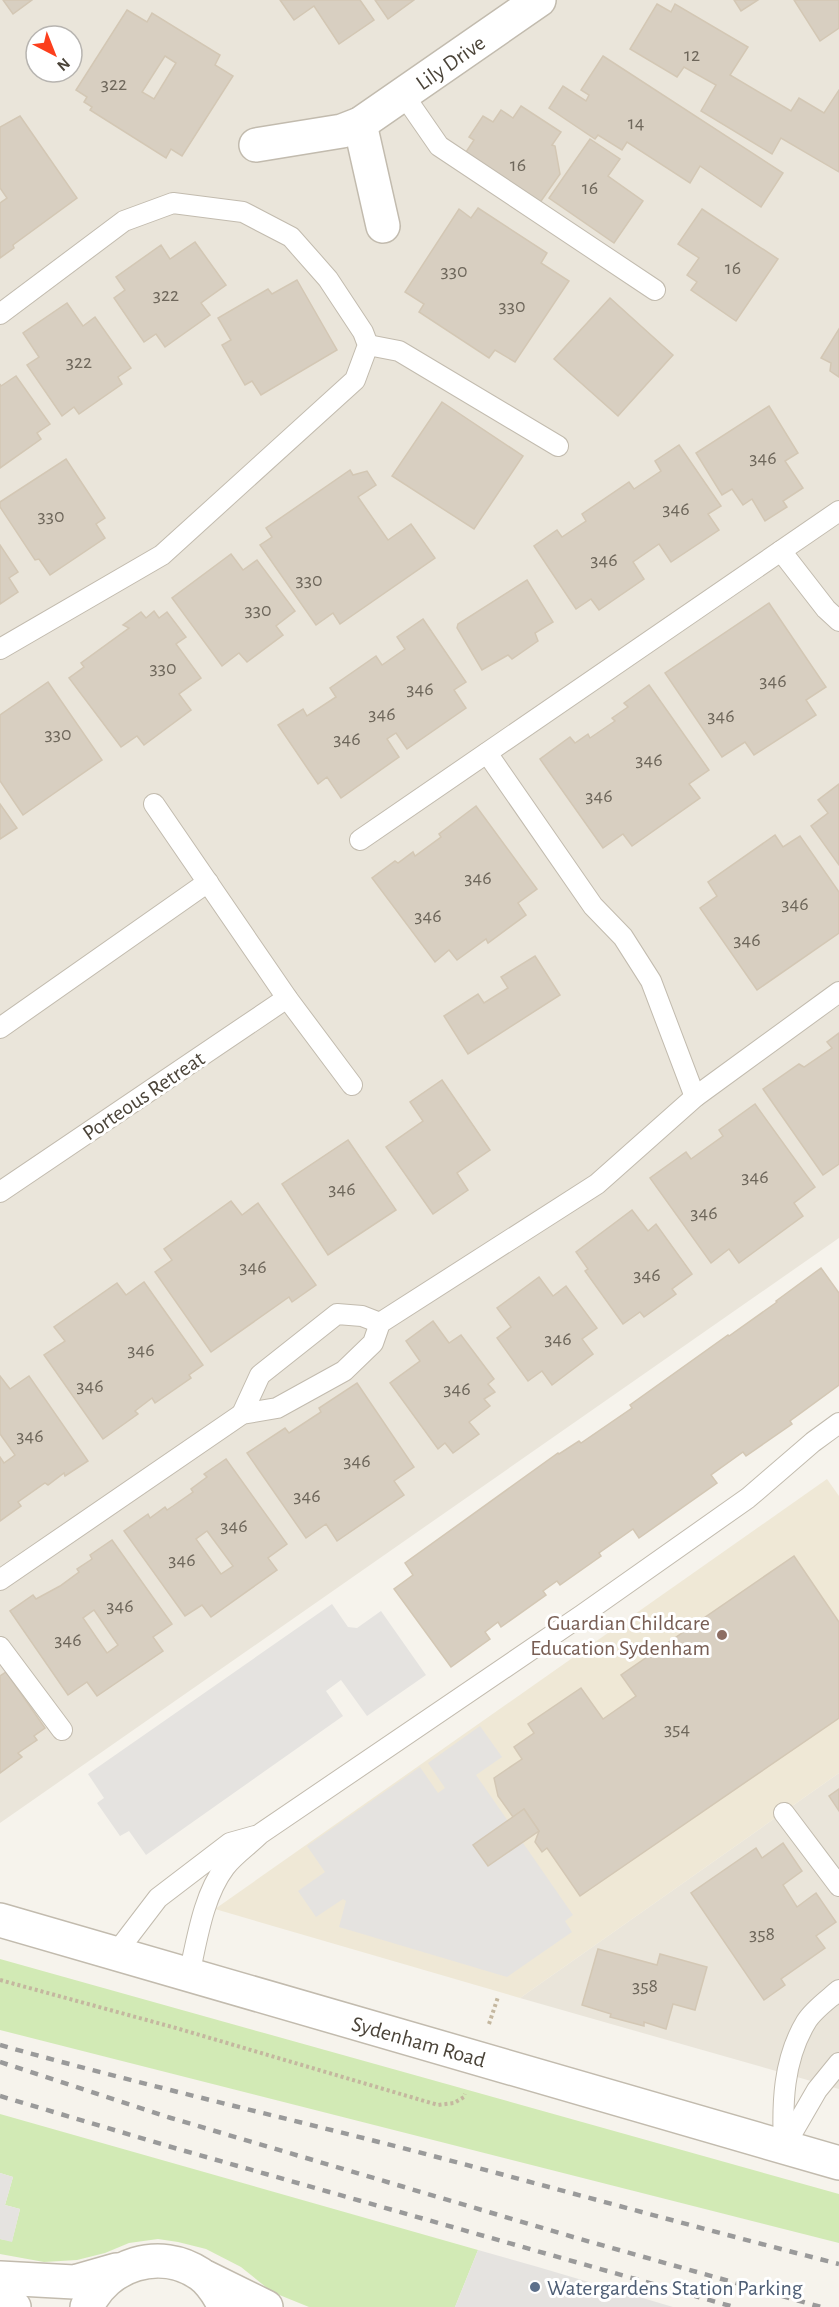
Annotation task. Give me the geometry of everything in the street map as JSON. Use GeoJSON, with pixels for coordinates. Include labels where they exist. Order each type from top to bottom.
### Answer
{"type":"FeatureCollection","features":[{"type":"Feature","properties":{"kind":"street","name":"Lily Drive"},"geometry":{"type":"LineString","coordinates":[[256,145],[342,131],[360,124],[539,0]]}},
{"type":"Feature","properties":{"kind":"street"},"geometry":{"type":"LineString","coordinates":[[360,124],[383,226]]}},
{"type":"Feature","properties":{"kind":"street","name":"Sydenham Road"},"geometry":{"type":"LineString","coordinates":[[0,1920],[839,2163]]}},
{"type":"Feature","properties":{"kind":"street"},"geometry":{"type":"LineString","coordinates":[[0,2278],[74,2282],[143,2262],[164,2261],[183,2265],[266,2307]]}},
{"type":"Feature","properties":{"kind":"street"},"geometry":{"type":"LineString","coordinates":[[87,2307],[92,2295],[106,2279],[124,2267]]}},
{"type":"Feature","properties":{"kind":"street"},"geometry":{"type":"LineString","coordinates":[[200,2275],[217,2292],[225,2307]]}},
{"type":"Feature","properties":{"kind":"street"},"geometry":{"type":"LineString","coordinates":[[0,2301],[14,2307]]}},
{"type":"Feature","properties":{"kind":"lane"},"geometry":{"type":"LineString","coordinates":[[403,94],[439,147],[655,290]]}},
{"type":"Feature","properties":{"kind":"lane"},"geometry":{"type":"LineString","coordinates":[[0,314],[124,221],[173,203],[243,212],[291,237],[328,279],[363,332],[368,345],[355,380],[162,555],[0,649]]}},
{"type":"Feature","properties":{"kind":"lane"},"geometry":{"type":"LineString","coordinates":[[368,345],[399,351],[558,446]]}},
{"type":"Feature","properties":{"kind":"lane"},"geometry":{"type":"LineString","coordinates":[[360,840],[839,512]]}},
{"type":"Feature","properties":{"kind":"lane"},"geometry":{"type":"LineString","coordinates":[[781,551],[826,609],[839,621]]}},
{"type":"Feature","properties":{"kind":"lane"},"geometry":{"type":"LineString","coordinates":[[487,753],[593,906],[623,937],[651,981],[694,1097]]}},
{"type":"Feature","properties":{"kind":"lane"},"geometry":{"type":"LineString","coordinates":[[154,804],[287,998],[352,1085]]}},
{"type":"Feature","properties":{"kind":"lane"},"geometry":{"type":"LineString","coordinates":[[0,1028],[208,882]]}},
{"type":"Feature","properties":{"kind":"lane"},"geometry":{"type":"LineString","coordinates":[[0,1580],[242,1414],[277,1408],[344,1371],[373,1343],[380,1323],[597,1184],[694,1097],[839,992]]}},
{"type":"Feature","properties":{"kind":"lane","name":"Porteous Retreat"},"geometry":{"type":"LineString","coordinates":[[0,1192],[287,998]]}},
{"type":"Feature","properties":{"kind":"lane"},"geometry":{"type":"LineString","coordinates":[[242,1414],[260,1375],[337,1314],[362,1316],[380,1323]]}},
{"type":"Feature","properties":{"kind":"lane"},"geometry":{"type":"LineString","coordinates":[[189,1974],[205,1911],[214,1887],[225,1866],[260,1834],[582,1615],[748,1498],[813,1442],[839,1423]]}},
{"type":"Feature","properties":{"kind":"lane"},"geometry":{"type":"LineString","coordinates":[[0,1647],[62,1730]]}},
{"type":"Feature","properties":{"kind":"lane"},"geometry":{"type":"LineString","coordinates":[[784,1813],[839,1886]]}},
{"type":"Feature","properties":{"kind":"lane"},"geometry":{"type":"LineString","coordinates":[[116,1953],[158,1898],[166,1891],[230,1843],[260,1834]]}},
{"type":"Feature","properties":{"kind":"lane"},"geometry":{"type":"LineString","coordinates":[[784,2147],[782,2103],[790,2058],[806,2020],[839,1990]]}},
{"type":"Feature","properties":{"kind":"lane"},"geometry":{"type":"LineString","coordinates":[[784,2147],[818,2090],[839,2063]]}},
{"type":"Feature","properties":{"kind":"path"},"geometry":{"type":"LineString","coordinates":[[0,1980],[176,2028],[438,2105],[454,2103],[464,2097],[498,1997]]}},
{"type":"Feature","properties":{"kind":"shaded area"},"geometry":{"type":"Polygon","coordinates":[[[0,0],[839,0],[839,1238],[0,1823],[0,0]]]}},
{"type":"Feature","properties":{"kind":"shaded area","name":"Guardian Childcare Education Sydenham"},"geometry":{"type":"Polygon","coordinates":[[[827,1479],[839,1496],[839,1773],[520,1998],[215,1909],[827,1479]]]}},
{"type":"Feature","properties":{"kind":"shaded area"},"geometry":{"type":"Polygon","coordinates":[[[332,1604],[348,1627],[357,1628],[381,1611],[426,1675],[367,1716],[341,1680],[326,1691],[343,1716],[146,1855],[129,1831],[120,1836],[97,1803],[104,1798],[88,1774],[332,1604]]]}},
{"type":"Feature","properties":{"kind":"shaded area"},"geometry":{"type":"Polygon","coordinates":[[[480,1726],[502,1757],[476,1775],[573,1915],[565,1921],[572,1932],[507,1977],[339,1927],[346,1901],[343,1899],[316,1917],[298,1891],[325,1872],[307,1846],[420,1767],[438,1793],[445,1788],[428,1763],[480,1726]]]}},
{"type":"Feature","properties":{"kind":"shaded area"},"geometry":{"type":"Polygon","coordinates":[[[839,1773],[839,2089],[520,1998],[839,1773]]]}},
{"type":"Feature","properties":{"kind":"shaded area"},"geometry":{"type":"Polygon","coordinates":[[[0,2173],[13,2177],[5,2205],[20,2209],[12,2242],[0,2239],[0,2173]]]}},
{"type":"Feature","properties":{"kind":"shaded area","name":"Watergardens Station Parking"},"geometry":{"type":"Polygon","coordinates":[[[478,2250],[538,2267],[673,2307],[455,2307],[478,2250]]]}},
{"type":"Feature","properties":{"kind":"green space"},"geometry":{"type":"Polygon","coordinates":[[[0,1959],[839,2194],[839,2243],[0,2030],[0,1959]]]}},
{"type":"Feature","properties":{"kind":"green space"},"geometry":{"type":"Polygon","coordinates":[[[0,2114],[478,2250],[455,2307],[309,2307],[272,2292],[241,2267],[206,2249],[158,2239],[129,2243],[105,2253],[77,2260],[44,2262],[0,2254],[0,2239],[12,2241],[20,2209],[5,2205],[13,2177],[0,2173],[0,2114]]]}},
{"type":"Feature","properties":{"kind":"building"},"geometry":{"type":"Polygon","coordinates":[[[3,0],[32,0],[13,14],[3,0]]]}},
{"type":"Feature","properties":{"kind":"building"},"geometry":{"type":"Polygon","coordinates":[[[280,0],[360,0],[374,20],[339,44],[314,6],[294,20],[280,0]]]}},
{"type":"Feature","properties":{"kind":"building"},"geometry":{"type":"Polygon","coordinates":[[[375,0],[414,0],[388,19],[375,0]]]}},
{"type":"Feature","properties":{"kind":"building"},"geometry":{"type":"Polygon","coordinates":[[[734,0],[758,0],[741,11],[734,0]]]}},
{"type":"Feature","properties":{"kind":"building"},"geometry":{"type":"Polygon","coordinates":[[[794,0],[839,0],[839,28],[820,41],[794,0]]]}},
{"type":"Feature","properties":{"kind":"building"},"geometry":{"type":"Polygon","coordinates":[[[657,4],[671,12],[675,4],[748,47],[730,75],[791,111],[799,98],[824,113],[839,90],[839,172],[781,138],[772,154],[701,111],[716,85],[684,67],[677,77],[630,49],[657,4]]]}},
{"type":"Feature","properties":{"kind":"building"},"geometry":{"type":"Polygon","coordinates":[[[127,10],[147,22],[152,13],[220,55],[215,65],[233,76],[182,156],[171,149],[166,158],[90,110],[92,107],[84,102],[87,97],[76,90],[80,84],[84,84],[84,77],[127,10]],[[165,56],[142,92],[154,99],[176,63],[165,56]]]}},
{"type":"Feature","properties":{"kind":"building"},"geometry":{"type":"Polygon","coordinates":[[[603,56],[783,173],[761,207],[700,166],[690,183],[627,142],[622,150],[598,135],[595,139],[549,108],[563,86],[586,101],[589,95],[581,90],[603,56]]]}},
{"type":"Feature","properties":{"kind":"building"},"geometry":{"type":"Polygon","coordinates":[[[521,106],[561,132],[552,145],[555,146],[560,174],[539,204],[464,155],[474,140],[469,137],[483,116],[493,122],[501,110],[513,118],[521,106]]]}},
{"type":"Feature","properties":{"kind":"building"},"geometry":{"type":"Polygon","coordinates":[[[20,116],[77,198],[13,245],[14,248],[0,258],[0,203],[7,198],[0,188],[0,127],[20,116]]]}},
{"type":"Feature","properties":{"kind":"building"},"geometry":{"type":"Polygon","coordinates":[[[590,139],[620,159],[608,176],[643,201],[614,243],[549,198],[590,139]]]}},
{"type":"Feature","properties":{"kind":"building"},"geometry":{"type":"Polygon","coordinates":[[[478,208],[547,253],[541,263],[569,281],[515,362],[495,350],[489,358],[419,312],[424,304],[405,292],[459,209],[471,218],[478,208]]]}},
{"type":"Feature","properties":{"kind":"building"},"geometry":{"type":"Polygon","coordinates":[[[702,209],[778,259],[736,321],[691,290],[697,282],[687,275],[699,258],[678,244],[702,209]]]}},
{"type":"Feature","properties":{"kind":"building"},"geometry":{"type":"Polygon","coordinates":[[[195,242],[226,285],[201,303],[210,315],[165,347],[156,334],[144,342],[114,298],[125,290],[116,277],[161,245],[170,259],[195,242]]]}},
{"type":"Feature","properties":{"kind":"building"},"geometry":{"type":"Polygon","coordinates":[[[297,280],[337,350],[261,395],[252,381],[245,385],[222,345],[231,340],[218,318],[268,289],[272,294],[297,280]]]}},
{"type":"Feature","properties":{"kind":"building"},"geometry":{"type":"Polygon","coordinates":[[[610,298],[673,355],[618,416],[554,359],[610,298]]]}},
{"type":"Feature","properties":{"kind":"building"},"geometry":{"type":"Polygon","coordinates":[[[67,303],[83,326],[95,317],[131,368],[118,377],[122,384],[79,414],[74,407],[62,416],[27,365],[39,357],[23,333],[67,303]]]}},
{"type":"Feature","properties":{"kind":"building"},"geometry":{"type":"Polygon","coordinates":[[[839,329],[839,377],[830,371],[831,363],[821,358],[839,329]]]}},
{"type":"Feature","properties":{"kind":"building"},"geometry":{"type":"Polygon","coordinates":[[[16,376],[50,424],[37,433],[41,439],[0,468],[0,384],[1,386],[16,376]]]}},
{"type":"Feature","properties":{"kind":"building"},"geometry":{"type":"Polygon","coordinates":[[[442,402],[523,456],[474,529],[392,476],[442,402]]]}},
{"type":"Feature","properties":{"kind":"building"},"geometry":{"type":"Polygon","coordinates":[[[769,406],[798,453],[785,461],[803,488],[783,501],[787,507],[765,521],[752,499],[743,505],[732,489],[722,495],[696,453],[769,406]]]}},
{"type":"Feature","properties":{"kind":"building"},"geometry":{"type":"Polygon","coordinates":[[[679,445],[721,506],[708,514],[719,530],[671,562],[659,544],[633,562],[644,579],[599,610],[591,599],[576,609],[534,546],[557,530],[562,537],[586,521],[582,514],[629,482],[634,489],[661,471],[655,461],[679,445]]]}},
{"type":"Feature","properties":{"kind":"building"},"geometry":{"type":"Polygon","coordinates":[[[66,459],[105,518],[96,524],[105,538],[50,575],[39,559],[35,560],[0,507],[0,502],[66,459]]]}},
{"type":"Feature","properties":{"kind":"building"},"geometry":{"type":"Polygon","coordinates":[[[350,470],[353,475],[367,471],[376,485],[358,497],[388,540],[411,524],[435,558],[340,624],[333,613],[316,625],[260,545],[272,537],[266,528],[350,470]]]}},
{"type":"Feature","properties":{"kind":"building"},"geometry":{"type":"Polygon","coordinates":[[[0,545],[18,572],[9,578],[18,592],[0,604],[0,545]]]}},
{"type":"Feature","properties":{"kind":"building"},"geometry":{"type":"Polygon","coordinates":[[[231,554],[243,570],[257,560],[295,611],[276,626],[283,635],[247,662],[239,653],[222,666],[172,598],[231,554]]]}},
{"type":"Feature","properties":{"kind":"building"},"geometry":{"type":"Polygon","coordinates":[[[527,580],[553,622],[535,633],[538,641],[512,659],[508,655],[482,670],[457,628],[458,624],[527,580]]]}},
{"type":"Feature","properties":{"kind":"building"},"geometry":{"type":"Polygon","coordinates":[[[769,603],[826,687],[806,700],[816,715],[754,755],[745,742],[722,757],[665,673],[769,603]]]}},
{"type":"Feature","properties":{"kind":"building"},"geometry":{"type":"Polygon","coordinates":[[[154,611],[159,618],[167,612],[186,637],[176,644],[201,678],[179,694],[191,710],[144,745],[137,736],[121,747],[69,678],[84,667],[81,663],[129,628],[123,625],[141,612],[146,618],[154,611]]]}},
{"type":"Feature","properties":{"kind":"building"},"geometry":{"type":"Polygon","coordinates":[[[423,619],[466,682],[454,690],[466,708],[407,749],[396,733],[387,739],[399,757],[341,798],[327,777],[318,784],[278,725],[303,709],[307,716],[336,697],[330,688],[376,656],[382,665],[405,649],[397,637],[423,619]]]}},
{"type":"Feature","properties":{"kind":"building"},"geometry":{"type":"Polygon","coordinates":[[[48,682],[102,760],[23,815],[0,781],[0,715],[48,682]]]}},
{"type":"Feature","properties":{"kind":"building"},"geometry":{"type":"Polygon","coordinates":[[[649,685],[709,770],[689,784],[700,798],[632,846],[623,834],[603,848],[540,759],[570,737],[575,743],[588,734],[590,738],[615,721],[612,718],[628,707],[624,703],[649,685]]]}},
{"type":"Feature","properties":{"kind":"building"},"geometry":{"type":"Polygon","coordinates":[[[839,784],[839,865],[811,826],[828,813],[818,800],[839,784]]]}},
{"type":"Feature","properties":{"kind":"building"},"geometry":{"type":"Polygon","coordinates":[[[0,804],[17,828],[0,839],[0,804]]]}},
{"type":"Feature","properties":{"kind":"building"},"geometry":{"type":"Polygon","coordinates":[[[476,806],[537,889],[518,903],[526,915],[488,943],[486,939],[457,960],[449,950],[435,962],[372,878],[395,861],[398,863],[413,852],[415,856],[441,837],[439,834],[476,806]]]}},
{"type":"Feature","properties":{"kind":"building"},"geometry":{"type":"Polygon","coordinates":[[[775,835],[783,847],[800,836],[839,892],[839,933],[757,990],[700,908],[717,896],[708,882],[775,835]]]}},
{"type":"Feature","properties":{"kind":"building"},"geometry":{"type":"Polygon","coordinates":[[[535,956],[560,995],[468,1054],[444,1016],[478,994],[484,1003],[508,988],[501,977],[535,956]]]}},
{"type":"Feature","properties":{"kind":"building"},"geometry":{"type":"Polygon","coordinates":[[[839,1033],[839,1164],[823,1175],[763,1089],[799,1064],[804,1067],[832,1048],[827,1042],[839,1033]]]}},
{"type":"Feature","properties":{"kind":"building"},"geometry":{"type":"Polygon","coordinates":[[[442,1080],[490,1150],[457,1173],[468,1190],[433,1214],[386,1147],[423,1121],[410,1102],[442,1080]]]}},
{"type":"Feature","properties":{"kind":"building"},"geometry":{"type":"Polygon","coordinates":[[[755,1104],[815,1187],[794,1203],[803,1216],[739,1263],[729,1249],[711,1263],[650,1178],[686,1152],[691,1159],[723,1136],[719,1130],[755,1104]]]}},
{"type":"Feature","properties":{"kind":"building"},"geometry":{"type":"Polygon","coordinates":[[[348,1140],[396,1210],[328,1255],[282,1184],[348,1140]]]}},
{"type":"Feature","properties":{"kind":"building"},"geometry":{"type":"Polygon","coordinates":[[[231,1201],[242,1215],[258,1203],[316,1285],[292,1302],[289,1297],[211,1352],[155,1272],[172,1260],[164,1249],[231,1201]]]}},
{"type":"Feature","properties":{"kind":"building"},"geometry":{"type":"Polygon","coordinates":[[[632,1210],[648,1231],[656,1224],[692,1274],[672,1289],[676,1294],[644,1317],[640,1312],[623,1324],[585,1271],[588,1269],[576,1252],[632,1210]]]}},
{"type":"Feature","properties":{"kind":"building"},"geometry":{"type":"Polygon","coordinates":[[[821,1268],[839,1293],[839,1385],[790,1421],[792,1424],[746,1456],[743,1452],[711,1475],[717,1483],[639,1538],[633,1529],[599,1553],[601,1556],[560,1585],[557,1581],[543,1591],[546,1595],[501,1627],[498,1622],[485,1632],[490,1639],[451,1667],[394,1589],[413,1575],[405,1563],[558,1453],[579,1441],[581,1443],[632,1408],[630,1405],[777,1302],[821,1268]]]}},
{"type":"Feature","properties":{"kind":"building"},"geometry":{"type":"Polygon","coordinates":[[[539,1277],[553,1296],[566,1286],[597,1328],[582,1339],[593,1354],[552,1385],[542,1371],[528,1381],[497,1338],[511,1327],[497,1308],[539,1277]]]}},
{"type":"Feature","properties":{"kind":"building"},"geometry":{"type":"Polygon","coordinates":[[[144,1282],[203,1365],[189,1375],[191,1378],[155,1403],[152,1398],[135,1411],[138,1414],[103,1439],[44,1355],[65,1341],[54,1327],[117,1283],[126,1295],[144,1282]]]}},
{"type":"Feature","properties":{"kind":"building"},"geometry":{"type":"Polygon","coordinates":[[[433,1321],[449,1343],[461,1335],[494,1379],[488,1384],[495,1392],[484,1399],[490,1406],[469,1422],[479,1434],[453,1453],[445,1443],[438,1449],[390,1383],[420,1361],[406,1341],[433,1321]]]}},
{"type":"Feature","properties":{"kind":"building"},"geometry":{"type":"Polygon","coordinates":[[[0,1376],[10,1389],[29,1376],[88,1461],[65,1476],[64,1473],[48,1485],[45,1483],[18,1502],[21,1506],[0,1521],[0,1457],[4,1463],[15,1455],[0,1434],[0,1376]]]}},
{"type":"Feature","properties":{"kind":"building"},"geometry":{"type":"Polygon","coordinates":[[[357,1383],[414,1467],[394,1481],[404,1495],[337,1541],[326,1524],[306,1538],[247,1453],[285,1428],[289,1433],[321,1412],[319,1408],[357,1383]]]}},
{"type":"Feature","properties":{"kind":"building"},"geometry":{"type":"Polygon","coordinates":[[[226,1459],[287,1544],[268,1558],[277,1570],[211,1617],[202,1605],[185,1616],[124,1531],[148,1514],[150,1518],[165,1507],[167,1510],[193,1492],[191,1489],[207,1477],[204,1474],[226,1459]],[[207,1531],[196,1539],[221,1574],[233,1566],[207,1531]]]}},
{"type":"Feature","properties":{"kind":"building"},"geometry":{"type":"Polygon","coordinates":[[[112,1540],[172,1624],[153,1637],[163,1651],[97,1696],[87,1682],[68,1695],[10,1611],[33,1595],[36,1599],[60,1586],[79,1572],[77,1569],[92,1559],[90,1555],[112,1540]],[[94,1610],[83,1618],[107,1653],[118,1645],[94,1610]]]}},
{"type":"Feature","properties":{"kind":"building"},"geometry":{"type":"Polygon","coordinates":[[[794,1556],[839,1622],[839,1718],[580,1896],[547,1848],[542,1852],[535,1842],[539,1831],[524,1809],[513,1817],[498,1796],[494,1778],[522,1759],[514,1747],[534,1733],[528,1724],[581,1688],[603,1719],[636,1696],[621,1675],[794,1556]]]}},
{"type":"Feature","properties":{"kind":"building"},"geometry":{"type":"Polygon","coordinates":[[[6,1672],[45,1728],[34,1736],[37,1740],[18,1753],[22,1757],[0,1773],[0,1676],[6,1672]]]}},
{"type":"Feature","properties":{"kind":"building"},"geometry":{"type":"Polygon","coordinates":[[[839,1789],[839,1811],[829,1796],[839,1789]]]}},
{"type":"Feature","properties":{"kind":"building"},"geometry":{"type":"Polygon","coordinates":[[[524,1809],[539,1831],[488,1866],[473,1845],[524,1809]]]}},
{"type":"Feature","properties":{"kind":"building"},"geometry":{"type":"Polygon","coordinates":[[[783,1843],[802,1871],[783,1885],[797,1907],[816,1893],[836,1922],[816,1936],[825,1948],[781,1979],[785,1985],[764,2000],[691,1893],[756,1848],[762,1858],[783,1843]]]}},
{"type":"Feature","properties":{"kind":"building"},"geometry":{"type":"Polygon","coordinates":[[[598,1949],[657,1965],[660,1954],[707,1967],[695,2010],[673,2004],[666,2029],[644,2022],[644,2026],[610,2017],[611,2014],[582,2005],[598,1949]]]}},
{"type":"Feature","properties":{"kind":"railway"},"geometry":{"type":"LineString","coordinates":[[0,2045],[156,2087],[418,2152],[839,2264]]}},
{"type":"Feature","properties":{"kind":"railway"},"geometry":{"type":"LineString","coordinates":[[0,2062],[171,2118],[573,2237],[821,2307]]}},
{"type":"Feature","properties":{"kind":"railway"},"geometry":{"type":"LineString","coordinates":[[0,2096],[734,2307]]}},
{"type":"Feature","properties":{"kind":"place","name":"Guardian Childcare Education Sydenham"},"geometry":{"type":"Point","coordinates":[722,1635]}},
{"type":"Feature","properties":{"kind":"place","name":"Watergardens Station Parking"},"geometry":{"type":"Point","coordinates":[535,2287]}}]}
